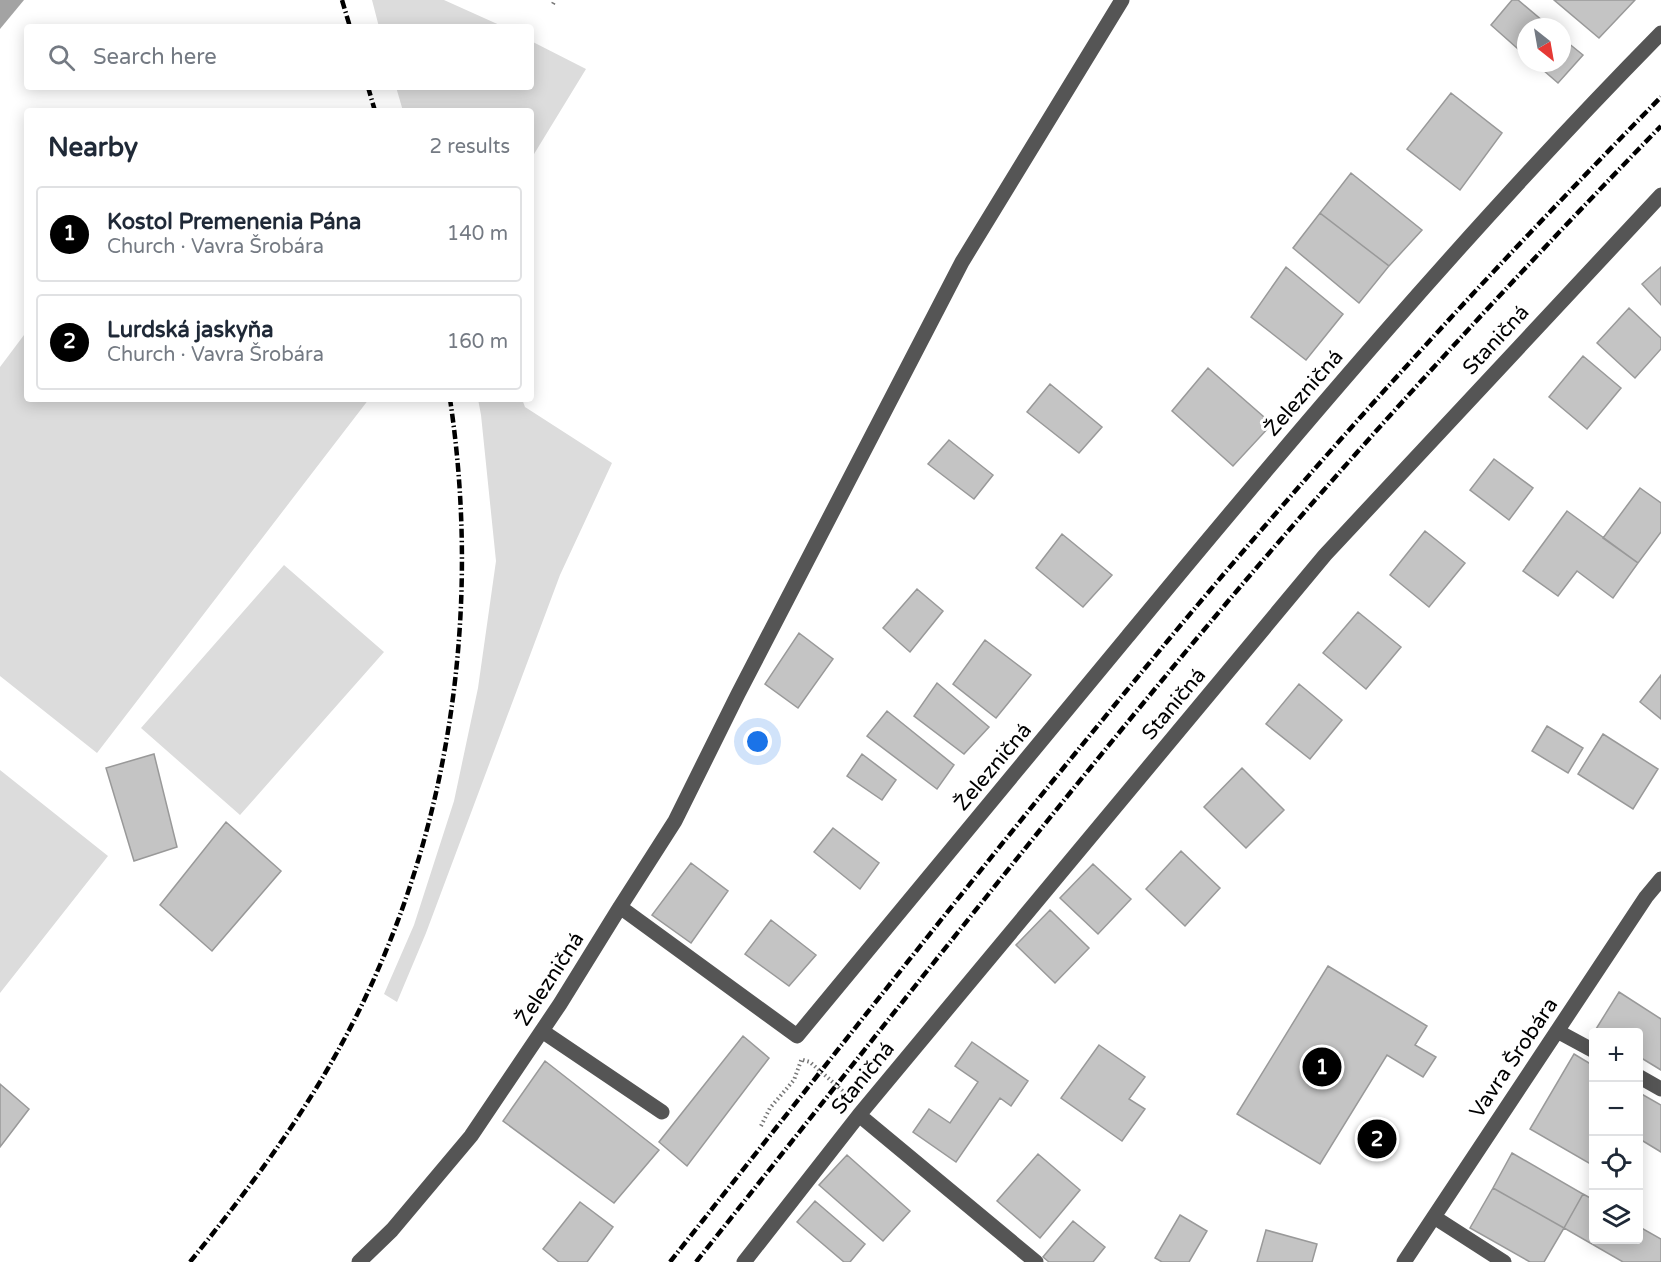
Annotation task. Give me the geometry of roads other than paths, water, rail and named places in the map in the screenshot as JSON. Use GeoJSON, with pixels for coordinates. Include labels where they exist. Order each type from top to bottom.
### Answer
{"type":"FeatureCollection","features":[{"type":"Feature","properties":{"kind":"street","name":"Železničná"},"geometry":{"type":"LineString","coordinates":[[359,1262],[392,1230],[471,1136],[542,1031],[675,821],[738,694],[962,262],[1122,0]]}},
{"type":"Feature","properties":{"kind":"street","name":"Železničná"},"geometry":{"type":"LineString","coordinates":[[620,908],[797,1036],[1293,436],[1587,108],[1661,33]]}},
{"type":"Feature","properties":{"kind":"street","name":"Staničná"},"geometry":{"type":"LineString","coordinates":[[744,1262],[859,1115],[1325,555],[1661,195]]}},
{"type":"Feature","properties":{"kind":"street","name":"Vavra Šrobára"},"geometry":{"type":"LineString","coordinates":[[1404,1262],[1646,897],[1661,879]]}},
{"type":"Feature","properties":{"kind":"street"},"geometry":{"type":"LineString","coordinates":[[542,1031],[662,1113]]}},
{"type":"Feature","properties":{"kind":"street"},"geometry":{"type":"LineString","coordinates":[[1557,1031],[1589,1049]]}},
{"type":"Feature","properties":{"kind":"street"},"geometry":{"type":"LineString","coordinates":[[1643,1079],[1661,1089]]}},
{"type":"Feature","properties":{"kind":"street"},"geometry":{"type":"LineString","coordinates":[[859,1115],[1036,1262]]}},
{"type":"Feature","properties":{"kind":"street"},"geometry":{"type":"LineString","coordinates":[[1434,1217],[1504,1262]]}},
{"type":"Feature","properties":{"kind":"railway"},"geometry":{"type":"LineString","coordinates":[[342,0],[349,24]]}},
{"type":"Feature","properties":{"kind":"railway"},"geometry":{"type":"LineString","coordinates":[[369,90],[374,108]]}},
{"type":"Feature","properties":{"kind":"railway"},"geometry":{"type":"LineString","coordinates":[[670,1262],[984,867],[1233,563],[1412,360],[1535,227],[1661,97]]}},
{"type":"Feature","properties":{"kind":"railway"},"geometry":{"type":"LineString","coordinates":[[696,1262],[1067,796],[1249,576],[1422,380],[1661,126]]}},
{"type":"Feature","properties":{"kind":"railway"},"geometry":{"type":"LineString","coordinates":[[190,1262],[270,1158],[324,1076],[377,972],[407,894],[431,814],[448,732],[458,649],[462,566],[459,482],[450,402]]}},
{"type":"Feature","properties":{"kind":"place","name":"Kostol Premenenia Pána"},"geometry":{"type":"Point","coordinates":[1322,1067]}},
{"type":"Feature","properties":{"kind":"place","name":"Lurdská jaskyňa"},"geometry":{"type":"Point","coordinates":[1377,1139]}}]}
